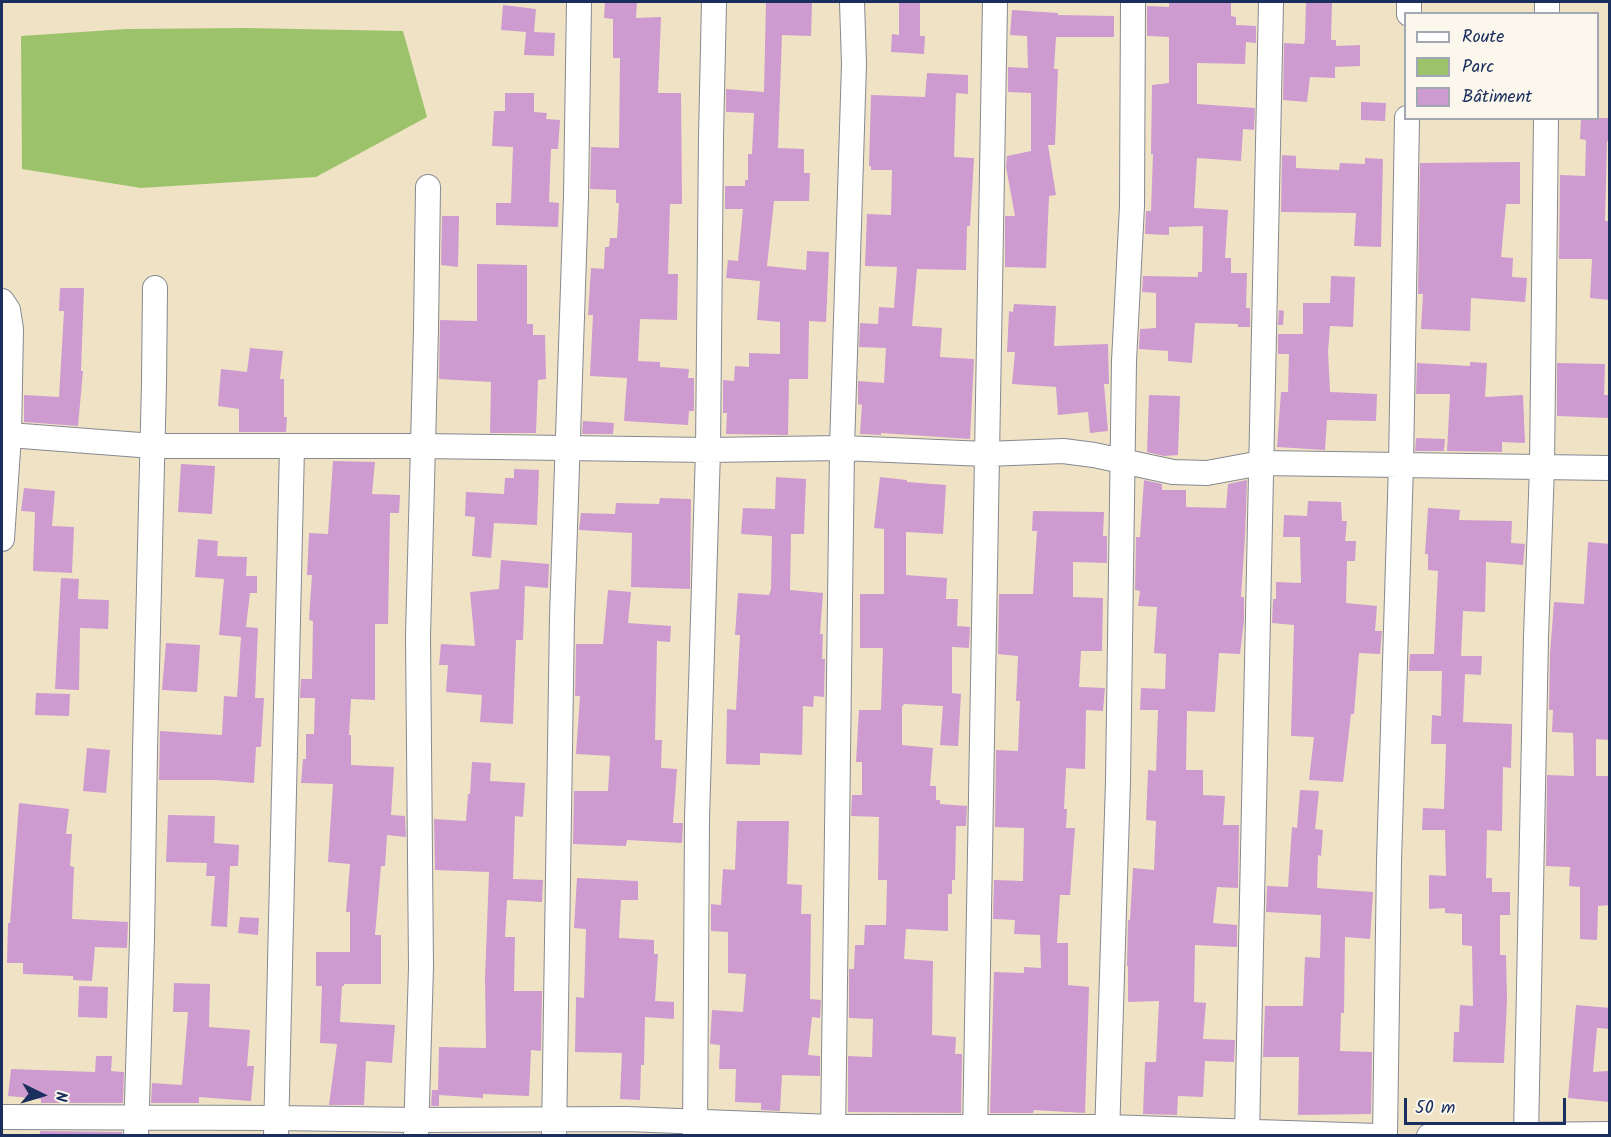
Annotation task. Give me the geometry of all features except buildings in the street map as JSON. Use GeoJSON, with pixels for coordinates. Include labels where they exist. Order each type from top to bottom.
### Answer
{"type":"FeatureCollection","features":[{"type":"Feature","properties":{"kind":"street"},"geometry":{"type":"LineString","coordinates":[[554,1128],[562,616],[576,196],[579,2]]}},
{"type":"Feature","properties":{"kind":"street"},"geometry":{"type":"LineString","coordinates":[[695,1128],[697,819],[708,450],[714,2]]}},
{"type":"Feature","properties":{"kind":"street"},"geometry":{"type":"LineString","coordinates":[[833,1131],[842,448],[854,64],[852,2]]}},
{"type":"Feature","properties":{"kind":"street"},"geometry":{"type":"LineString","coordinates":[[975,1132],[995,2]]}},
{"type":"Feature","properties":{"kind":"street"},"geometry":{"type":"LineString","coordinates":[[1107,1131],[1118,770],[1124,361],[1132,206],[1133,2]]}},
{"type":"Feature","properties":{"kind":"street"},"geometry":{"type":"LineString","coordinates":[[1247,1133],[1271,2]]}},
{"type":"Feature","properties":{"kind":"street"},"geometry":{"type":"LineString","coordinates":[[1385,1136],[1389,861],[1401,464],[1407,120]]}},
{"type":"Feature","properties":{"kind":"street"},"geometry":{"type":"LineString","coordinates":[[1526,1135],[1535,649],[1542,467],[1546,120]]}},
{"type":"Feature","properties":{"kind":"street"},"geometry":{"type":"LineString","coordinates":[[416,1128],[421,967],[418,636],[428,187]]}},
{"type":"Feature","properties":{"kind":"street"},"geometry":{"type":"LineString","coordinates":[[136,1127],[153,446],[154,288]]}},
{"type":"Feature","properties":{"kind":"street"},"geometry":{"type":"LineString","coordinates":[[2,301],[8,310],[11,329],[9,435],[2,539]]}},
{"type":"Feature","properties":{"kind":"street"},"geometry":{"type":"LineString","coordinates":[[9,435],[153,446],[422,446],[708,450],[842,448],[986,454],[1063,451],[1173,472],[1207,473],[1261,464],[1610,468]]}},
{"type":"Feature","properties":{"kind":"street"},"geometry":{"type":"LineString","coordinates":[[276,1126],[292,447]]}},
{"type":"Feature","properties":{"kind":"street"},"geometry":{"type":"LineString","coordinates":[[2,1117],[136,1127],[695,1128],[833,1131],[1107,1131],[1377,1136]]}},
{"type":"Feature","properties":{"kind":"street"},"geometry":{"type":"LineString","coordinates":[[1429,1136],[1610,1134]]}},
{"type":"Feature","properties":{"kind":"green space"},"geometry":{"type":"Polygon","coordinates":[[[246,28],[403,31],[427,117],[316,177],[141,188],[22,169],[21,36],[126,29],[246,28]]]}}]}
